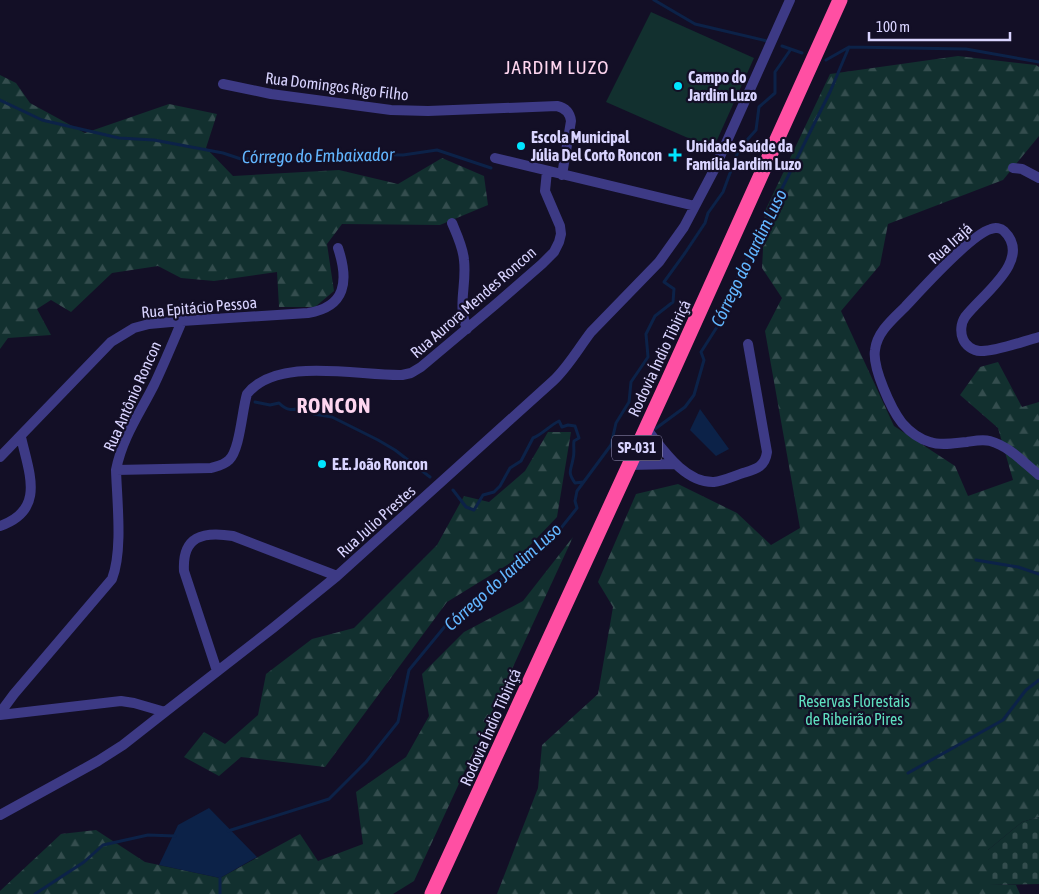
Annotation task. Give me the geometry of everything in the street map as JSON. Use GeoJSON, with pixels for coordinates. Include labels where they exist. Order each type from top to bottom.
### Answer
{"type":"FeatureCollection","features":[{"type":"Feature","properties":{"kind":"highway","name":"Rodovia Índio Tibiriçá"},"geometry":{"type":"LineString","coordinates":[[432,894],[840,0]]}},
{"type":"Feature","properties":{"kind":"street","name":"Rua Julio Prestes"},"geometry":{"type":"LineString","coordinates":[[0,815],[98,761],[123,745],[165,712],[337,576],[562,373],[591,332],[659,262],[680,234],[714,170],[790,0]]}},
{"type":"Feature","properties":{"kind":"street","name":"Rua Domingos Rigo Filho"},"geometry":{"type":"LineString","coordinates":[[223,84],[271,94],[392,110],[428,111],[557,106],[567,110],[571,121],[562,175]]}},
{"type":"Feature","properties":{"kind":"street"},"geometry":{"type":"LineString","coordinates":[[495,158],[695,206]]}},
{"type":"Feature","properties":{"kind":"street"},"geometry":{"type":"LineString","coordinates":[[1014,168],[1039,178]]}},
{"type":"Feature","properties":{"kind":"street","name":"Rua Aurora Mendes Roncon"},"geometry":{"type":"LineString","coordinates":[[116,470],[211,468],[222,465],[231,459],[236,450],[247,394],[262,381],[274,376],[291,372],[332,372],[388,376],[406,374],[421,368],[554,252],[561,234],[560,226],[545,191],[547,171]]}},
{"type":"Feature","properties":{"kind":"street"},"geometry":{"type":"LineString","coordinates":[[452,224],[461,245],[464,260],[462,311],[467,329]]}},
{"type":"Feature","properties":{"kind":"street","name":"Rua Irajá"},"geometry":{"type":"LineString","coordinates":[[1039,337],[980,352],[972,349],[962,337],[961,328],[964,319],[1005,274],[1013,258],[1013,247],[1010,237],[1002,229],[992,228],[981,233],[964,248],[884,328],[875,348],[874,360],[886,394],[902,422],[915,435],[929,442],[940,444],[980,440],[990,441],[1010,451],[1039,475]]}},
{"type":"Feature","properties":{"kind":"street","name":"Rua Epitácio Pessoa"},"geometry":{"type":"LineString","coordinates":[[0,457],[111,342],[134,328],[149,324],[182,321],[308,313],[330,306],[339,297],[343,286],[344,272],[338,248]]}},
{"type":"Feature","properties":{"kind":"street","name":"Rua Antônio Roncon"},"geometry":{"type":"LineString","coordinates":[[0,714],[14,694],[112,579],[118,554],[116,470],[125,440],[154,384],[182,321]]}},
{"type":"Feature","properties":{"kind":"street"},"geometry":{"type":"LineString","coordinates":[[646,428],[675,464],[695,478],[705,482],[715,482],[756,470],[762,466],[767,452],[748,344]]}},
{"type":"Feature","properties":{"kind":"street"},"geometry":{"type":"LineString","coordinates":[[0,526],[20,516],[28,505],[31,494],[31,480],[21,437]]}},
{"type":"Feature","properties":{"kind":"street"},"geometry":{"type":"LineString","coordinates":[[629,464],[675,464]]}},
{"type":"Feature","properties":{"kind":"street"},"geometry":{"type":"LineString","coordinates":[[217,671],[184,571],[183,559],[186,549],[194,540],[202,534],[216,533],[233,536],[337,576]]}},
{"type":"Feature","properties":{"kind":"street"},"geometry":{"type":"LineString","coordinates":[[0,714],[120,701],[165,712]]}},
{"type":"Feature","properties":{"kind":"green space","name":"Campo do Jardim Luzo"},"geometry":{"type":"Polygon","coordinates":[[[651,12],[754,58],[713,149],[606,102],[651,12]]]}},
{"type":"Feature","properties":{"kind":"green space","name":"Reservas Florestais de Ribeirão Pires"},"geometry":{"type":"Polygon","coordinates":[[[958,56],[1036,65],[1039,67],[1039,136],[1003,180],[888,224],[880,265],[841,311],[894,426],[955,466],[968,496],[1013,480],[998,428],[960,395],[980,367],[998,362],[1022,407],[1039,402],[1039,817],[1022,822],[988,850],[988,885],[1016,885],[1020,894],[497,894],[538,788],[542,745],[598,694],[613,607],[598,582],[636,494],[678,484],[737,513],[771,545],[800,528],[765,331],[782,298],[762,268],[765,211],[830,74],[958,56]]]}},
{"type":"Feature","properties":{"kind":"green space"},"geometry":{"type":"Polygon","coordinates":[[[0,75],[16,83],[30,103],[85,133],[169,104],[217,114],[206,148],[233,176],[339,170],[398,184],[442,158],[484,176],[488,205],[440,225],[342,224],[327,244],[334,291],[315,307],[279,307],[277,272],[214,281],[181,278],[158,266],[112,273],[71,312],[51,300],[37,309],[51,335],[8,338],[0,349],[0,75]]]}},
{"type":"Feature","properties":{"kind":"green space"},"geometry":{"type":"Polygon","coordinates":[[[548,432],[571,432],[557,517],[517,559],[447,602],[325,767],[241,757],[219,776],[184,757],[204,732],[225,744],[258,715],[266,674],[312,639],[354,628],[437,545],[464,496],[489,502],[525,471],[548,432]]]}},
{"type":"Feature","properties":{"kind":"green space"},"geometry":{"type":"Polygon","coordinates":[[[573,537],[414,881],[393,894],[0,894],[0,891],[61,834],[96,830],[145,862],[220,878],[300,834],[318,861],[363,844],[356,792],[406,757],[429,716],[422,674],[464,632],[523,601],[573,537]]]}},
{"type":"Feature","properties":{"kind":"green space"},"geometry":{"type":"Polygon","coordinates":[[[1039,817],[1039,884],[988,885],[988,850],[1022,822],[1039,817]]]}},
{"type":"Feature","properties":{"kind":"water"},"geometry":{"type":"Polygon","coordinates":[[[700,409],[729,449],[716,456],[690,430],[700,409]]]}},
{"type":"Feature","properties":{"kind":"water"},"geometry":{"type":"Polygon","coordinates":[[[209,808],[257,857],[220,878],[159,865],[178,825],[209,808]]]}},
{"type":"Feature","properties":{"kind":"waterway"},"geometry":{"type":"LineString","coordinates":[[654,0],[695,24],[767,41]]}},
{"type":"Feature","properties":{"kind":"waterway","name":"Córrego do Jardim Luso"},"geometry":{"type":"LineString","coordinates":[[782,46],[802,53]]}},
{"type":"Feature","properties":{"kind":"waterway"},"geometry":{"type":"LineString","coordinates":[[826,60],[849,47],[966,49],[1039,62]]}},
{"type":"Feature","properties":{"kind":"waterway","name":"Córrego do Jardim Luso"},"geometry":{"type":"LineString","coordinates":[[655,429],[685,407],[694,395],[704,360],[701,352],[717,327],[720,313],[830,92],[849,47]]}},
{"type":"Feature","properties":{"kind":"waterway","name":"Córrego do Jardim Luso"},"geometry":{"type":"LineString","coordinates":[[228,831],[329,799],[366,762],[398,722],[409,670],[451,619],[553,538],[577,508],[575,501],[577,491],[611,445],[616,423],[629,402],[631,382],[648,357],[646,334],[655,316],[673,302],[674,289],[664,282],[705,223],[708,213],[723,192],[739,149],[756,130],[759,107],[775,93],[775,72],[791,49]]}},
{"type":"Feature","properties":{"kind":"waterway","name":"Córrego do Embaixador"},"geometry":{"type":"LineString","coordinates":[[0,100],[42,120],[119,138],[154,140],[223,153],[241,159],[337,154],[403,155],[437,150],[491,168]]}},
{"type":"Feature","properties":{"kind":"waterway"},"geometry":{"type":"LineString","coordinates":[[255,402],[270,405],[279,403],[290,410],[303,407],[314,414],[332,417],[395,450],[430,477]]}},
{"type":"Feature","properties":{"kind":"waterway"},"geometry":{"type":"LineString","coordinates":[[453,490],[466,507],[474,510],[483,495],[494,492],[500,486],[510,468],[521,461],[533,438],[559,421],[562,427],[568,425],[575,426],[579,438],[574,441],[574,454],[570,473],[575,483],[583,482]]}},
{"type":"Feature","properties":{"kind":"waterway"},"geometry":{"type":"LineString","coordinates":[[611,445],[632,442]]}},
{"type":"Feature","properties":{"kind":"waterway"},"geometry":{"type":"LineString","coordinates":[[976,560],[1018,567],[1039,574]]}},
{"type":"Feature","properties":{"kind":"waterway"},"geometry":{"type":"LineString","coordinates":[[908,773],[1003,720],[1026,690],[1039,680]]}},
{"type":"Feature","properties":{"kind":"waterway","name":"Córrego do Jardim Luso"},"geometry":{"type":"LineString","coordinates":[[35,894],[84,862],[103,845],[148,835],[175,836]]}},
{"type":"Feature","properties":{"kind":"waterway","name":"Córrego do Jardim Luso"},"geometry":{"type":"LineString","coordinates":[[220,878],[220,894]]}},
{"type":"Feature","properties":{"kind":"place","name":"Campo do Jardim Luzo"},"geometry":{"type":"Point","coordinates":[678,86]}},
{"type":"Feature","properties":{"kind":"place","name":"Escola Municipal Júlia Del Corto Roncon"},"geometry":{"type":"Point","coordinates":[521,146]}},
{"type":"Feature","properties":{"kind":"place","name":"Unidade Saúde da Família Jardim Luzo"},"geometry":{"type":"Point","coordinates":[675,155]}},
{"type":"Feature","properties":{"kind":"place","name":"E.E. João Roncon"},"geometry":{"type":"Point","coordinates":[322,464]}},
{"type":"Feature","properties":{"kind":"district","name":"JARDIM LUZO"},"geometry":{"type":"Point","coordinates":[557,67]}},
{"type":"Feature","properties":{"kind":"district","name":"RONCON"},"geometry":{"type":"Point","coordinates":[334,406]}}]}
